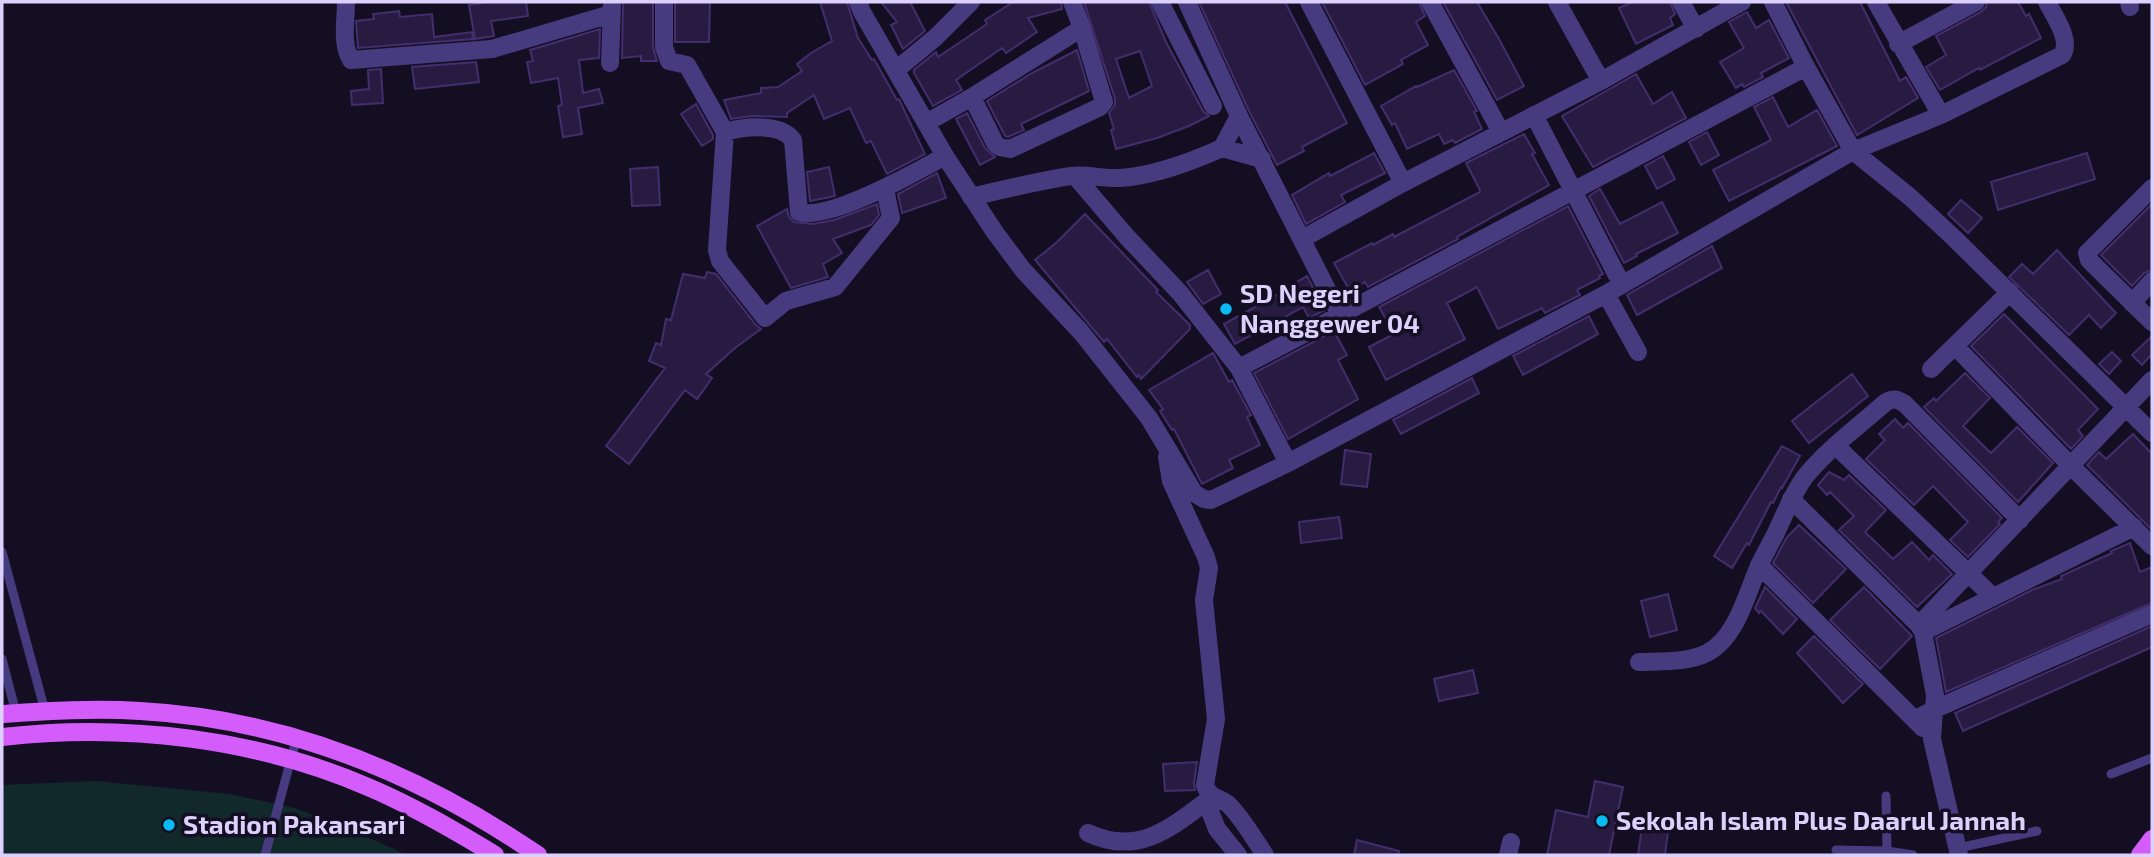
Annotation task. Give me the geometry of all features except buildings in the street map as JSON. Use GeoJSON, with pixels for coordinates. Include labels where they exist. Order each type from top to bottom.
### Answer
{"type":"FeatureCollection","features":[{"type":"Feature","properties":{"kind":"main road"},"geometry":{"type":"LineString","coordinates":[[9,714],[45,711],[140,711],[218,720],[297,737],[363,760],[429,789],[493,824],[538,855]]}},
{"type":"Feature","properties":{"kind":"main road"},"geometry":{"type":"LineString","coordinates":[[2,737],[44,732],[127,732],[211,742],[292,760],[379,792],[438,821],[495,855]]}},
{"type":"Feature","properties":{"kind":"main road"},"geometry":{"type":"LineString","coordinates":[[2140,855],[2152,839]]}},
{"type":"Feature","properties":{"kind":"street"},"geometry":{"type":"LineString","coordinates":[[346,2],[346,43],[351,60],[492,49],[612,8],[610,63]]}},
{"type":"Feature","properties":{"kind":"street"},"geometry":{"type":"LineString","coordinates":[[664,2],[664,47],[669,61],[687,65],[725,132],[717,250],[720,261],[765,318],[786,301],[835,286],[891,219],[885,189]]}},
{"type":"Feature","properties":{"kind":"street"},"geometry":{"type":"LineString","coordinates":[[858,2],[971,197],[1023,271],[1090,343],[1149,418],[1189,487],[1204,499],[1219,497],[1288,463],[1614,289],[1853,151],[1941,115],[2064,52],[2065,39],[2047,2]]}},
{"type":"Feature","properties":{"kind":"street"},"geometry":{"type":"LineString","coordinates":[[897,70],[971,2]]}},
{"type":"Feature","properties":{"kind":"street"},"geometry":{"type":"LineString","coordinates":[[972,97],[995,143],[999,147],[1010,149],[1100,107],[1104,102],[1072,2]]}},
{"type":"Feature","properties":{"kind":"street"},"geometry":{"type":"LineString","coordinates":[[1160,2],[1213,106]]}},
{"type":"Feature","properties":{"kind":"street"},"geometry":{"type":"LineString","coordinates":[[1187,2],[1239,116],[1340,315]]}},
{"type":"Feature","properties":{"kind":"street"},"geometry":{"type":"LineString","coordinates":[[1309,2],[1403,183]]}},
{"type":"Feature","properties":{"kind":"street"},"geometry":{"type":"LineString","coordinates":[[1430,2],[1501,132]]}},
{"type":"Feature","properties":{"kind":"street"},"geometry":{"type":"LineString","coordinates":[[1557,2],[1601,81]]}},
{"type":"Feature","properties":{"kind":"street"},"geometry":{"type":"LineString","coordinates":[[1681,2],[1696,29]]}},
{"type":"Feature","properties":{"kind":"street"},"geometry":{"type":"LineString","coordinates":[[1302,239],[1403,183],[1601,81],[1742,2]]}},
{"type":"Feature","properties":{"kind":"street"},"geometry":{"type":"LineString","coordinates":[[1773,2],[1805,67],[1853,151],[1919,205],[2152,433]]}},
{"type":"Feature","properties":{"kind":"street"},"geometry":{"type":"LineString","coordinates":[[1875,2],[1941,115]]}},
{"type":"Feature","properties":{"kind":"street"},"geometry":{"type":"LineString","coordinates":[[1898,44],[1976,2]]}},
{"type":"Feature","properties":{"kind":"street"},"geometry":{"type":"LineString","coordinates":[[926,123],[1082,28]]}},
{"type":"Feature","properties":{"kind":"street"},"geometry":{"type":"LineString","coordinates":[[1239,368],[1805,67]]}},
{"type":"Feature","properties":{"kind":"street"},"geometry":{"type":"LineString","coordinates":[[1534,115],[1572,190],[1638,352]]}},
{"type":"Feature","properties":{"kind":"street"},"geometry":{"type":"LineString","coordinates":[[1222,148],[1239,116]]}},
{"type":"Feature","properties":{"kind":"street"},"geometry":{"type":"LineString","coordinates":[[725,132],[744,127],[789,134],[793,140],[799,212],[811,213],[833,208],[885,189],[945,156]]}},
{"type":"Feature","properties":{"kind":"street"},"geometry":{"type":"LineString","coordinates":[[971,197],[1075,176],[1136,177],[1222,148],[1262,159]]}},
{"type":"Feature","properties":{"kind":"street"},"geometry":{"type":"LineString","coordinates":[[1075,176],[1180,293],[1239,368],[1288,463]]}},
{"type":"Feature","properties":{"kind":"street"},"geometry":{"type":"LineString","coordinates":[[2152,188],[2087,253],[2089,260],[2152,323]]}},
{"type":"Feature","properties":{"kind":"street"},"geometry":{"type":"LineString","coordinates":[[2132,303],[2152,281]]}},
{"type":"Feature","properties":{"kind":"street"},"geometry":{"type":"LineString","coordinates":[[1931,369],[2010,292]]}},
{"type":"Feature","properties":{"kind":"street"},"geometry":{"type":"LineString","coordinates":[[1955,346],[2152,546]]}},
{"type":"Feature","properties":{"kind":"street"},"geometry":{"type":"LineString","coordinates":[[1921,628],[1968,573],[2152,380]]}},
{"type":"Feature","properties":{"kind":"street"},"geometry":{"type":"LineString","coordinates":[[1639,663],[1688,659],[1708,653],[1723,640],[1736,620],[1759,565],[1791,499],[1805,477],[1836,446],[1886,402],[1893,399],[1898,400],[2020,520]]}},
{"type":"Feature","properties":{"kind":"street"},"geometry":{"type":"LineString","coordinates":[[1836,446],[1993,597]]}},
{"type":"Feature","properties":{"kind":"street"},"geometry":{"type":"LineString","coordinates":[[1168,450],[1167,462],[1171,481],[1209,568],[1204,600],[1216,719],[1208,794],[1217,829],[1235,854]]}},
{"type":"Feature","properties":{"kind":"street"},"geometry":{"type":"LineString","coordinates":[[1791,499],[1921,628],[1932,676],[1935,709],[1932,738],[1959,851]]}},
{"type":"Feature","properties":{"kind":"street"},"geometry":{"type":"LineString","coordinates":[[1921,628],[1993,597],[2134,527]]}},
{"type":"Feature","properties":{"kind":"street"},"geometry":{"type":"LineString","coordinates":[[1759,565],[1916,719],[1932,738]]}},
{"type":"Feature","properties":{"kind":"street"},"geometry":{"type":"LineString","coordinates":[[1916,719],[2152,614]]}},
{"type":"Feature","properties":{"kind":"street"},"geometry":{"type":"LineString","coordinates":[[1088,833],[1120,850],[1142,847],[1156,841],[1208,794]]}},
{"type":"Feature","properties":{"kind":"street"},"geometry":{"type":"LineString","coordinates":[[1208,794],[1230,806],[1265,855]]}},
{"type":"Feature","properties":{"kind":"lane"},"geometry":{"type":"LineString","coordinates":[[2,552],[45,711]]}},
{"type":"Feature","properties":{"kind":"lane"},"geometry":{"type":"LineString","coordinates":[[2,659],[9,714]]}},
{"type":"Feature","properties":{"kind":"lane"},"geometry":{"type":"LineString","coordinates":[[265,855],[297,737]]}},
{"type":"Feature","properties":{"kind":"lane"},"geometry":{"type":"LineString","coordinates":[[2112,774],[2152,758]]}},
{"type":"Feature","properties":{"kind":"lane"},"geometry":{"type":"LineString","coordinates":[[1886,796],[1886,850]]}},
{"type":"Feature","properties":{"kind":"lane"},"geometry":{"type":"LineString","coordinates":[[1959,851],[2037,831]]}},
{"type":"Feature","properties":{"kind":"lane"},"geometry":{"type":"LineString","coordinates":[[1836,850],[1886,850],[1913,855]]}},
{"type":"Feature","properties":{"kind":"green space","name":"Stadion Pakansari"},"geometry":{"type":"Polygon","coordinates":[[[96,781],[229,794],[295,808],[406,855],[2,855],[2,785],[96,781]]]}},
{"type":"Feature","properties":{"kind":"place","name":"SD Negeri Nanggewer 04"},"geometry":{"type":"Point","coordinates":[1226,309]}},
{"type":"Feature","properties":{"kind":"place","name":"Sekolah Islam Plus Daarul Jannah"},"geometry":{"type":"Point","coordinates":[1602,821]}},
{"type":"Feature","properties":{"kind":"place","name":"Stadion Pakansari"},"geometry":{"type":"Point","coordinates":[169,825]}}]}
